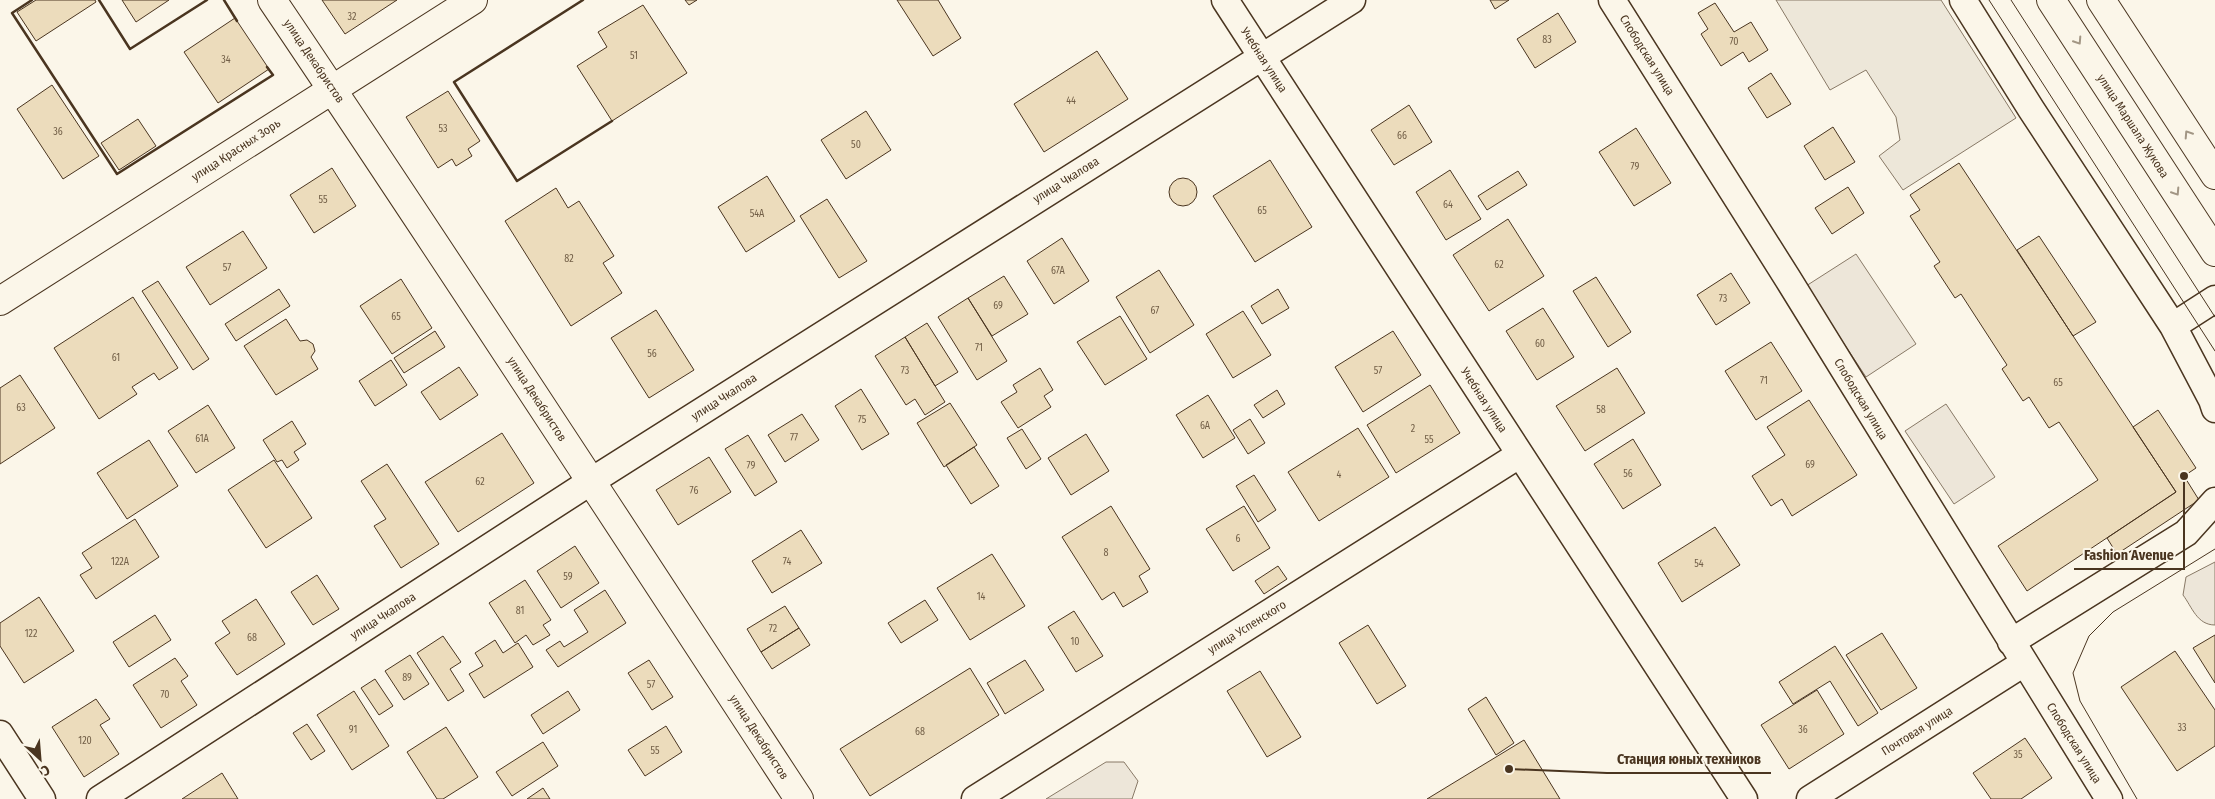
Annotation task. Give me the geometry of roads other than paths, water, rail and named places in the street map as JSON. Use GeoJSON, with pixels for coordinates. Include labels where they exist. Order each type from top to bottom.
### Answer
{"type":"FeatureCollection","features":[{"type":"Feature","properties":{"kind":"main road","name":"улица Декабристов"},"geometry":{"type":"LineString","coordinates":[[272,0],[422,222],[590,482],[799,799]]}},
{"type":"Feature","properties":{"kind":"main road","name":"улица Красных Зорь"},"geometry":{"type":"LineString","coordinates":[[0,301],[473,0]]}},
{"type":"Feature","properties":{"kind":"main road","name":"улица Маршала Жукова"},"geometry":{"type":"LineString","coordinates":[[2051,0],[2215,252]]}},
{"type":"Feature","properties":{"kind":"main road"},"geometry":{"type":"LineString","coordinates":[[2101,0],[2215,175]]}},
{"type":"Feature","properties":{"kind":"street","name":"Учебная улица"},"geometry":{"type":"LineString","coordinates":[[1225,0],[1744,799]]}},
{"type":"Feature","properties":{"kind":"street","name":"улица Чкалова"},"geometry":{"type":"LineString","coordinates":[[100,799],[590,482],[1352,0]]}},
{"type":"Feature","properties":{"kind":"street","name":"Слободская улица"},"geometry":{"type":"LineString","coordinates":[[1612,0],[1788,279],[2017,653],[2109,799]]}},
{"type":"Feature","properties":{"kind":"street"},"geometry":{"type":"LineString","coordinates":[[1963,0],[2173,326],[2215,409]]}},
{"type":"Feature","properties":{"kind":"street"},"geometry":{"type":"LineString","coordinates":[[2173,326],[2215,299]]}},
{"type":"Feature","properties":{"kind":"street","name":"улица Успенского"},"geometry":{"type":"LineString","coordinates":[[975,799],[1519,455]]}},
{"type":"Feature","properties":{"kind":"street","name":"Почтовая улица"},"geometry":{"type":"LineString","coordinates":[[1810,799],[2186,533],[2215,501]]}},
{"type":"Feature","properties":{"kind":"street"},"geometry":{"type":"LineString","coordinates":[[0,734],[42,799]]}},
{"type":"Feature","properties":{"kind":"tram line"},"geometry":{"type":"LineString","coordinates":[[1989,0],[2215,351]]}},
{"type":"Feature","properties":{"kind":"tram line"},"geometry":{"type":"LineString","coordinates":[[2011,0],[2215,317]]}},
{"type":"Feature","properties":{"kind":"tram line"},"geometry":{"type":"LineString","coordinates":[[2137,799],[2080,701],[2073,673],[2089,636],[2113,612],[2215,549]]}},
{"type":"Feature","properties":{"kind":"place","name":"Fashion Avenue"},"geometry":{"type":"Point","coordinates":[2184,476]}},
{"type":"Feature","properties":{"kind":"place","name":"Станция юных техников"},"geometry":{"type":"Point","coordinates":[1509,769]}}]}
